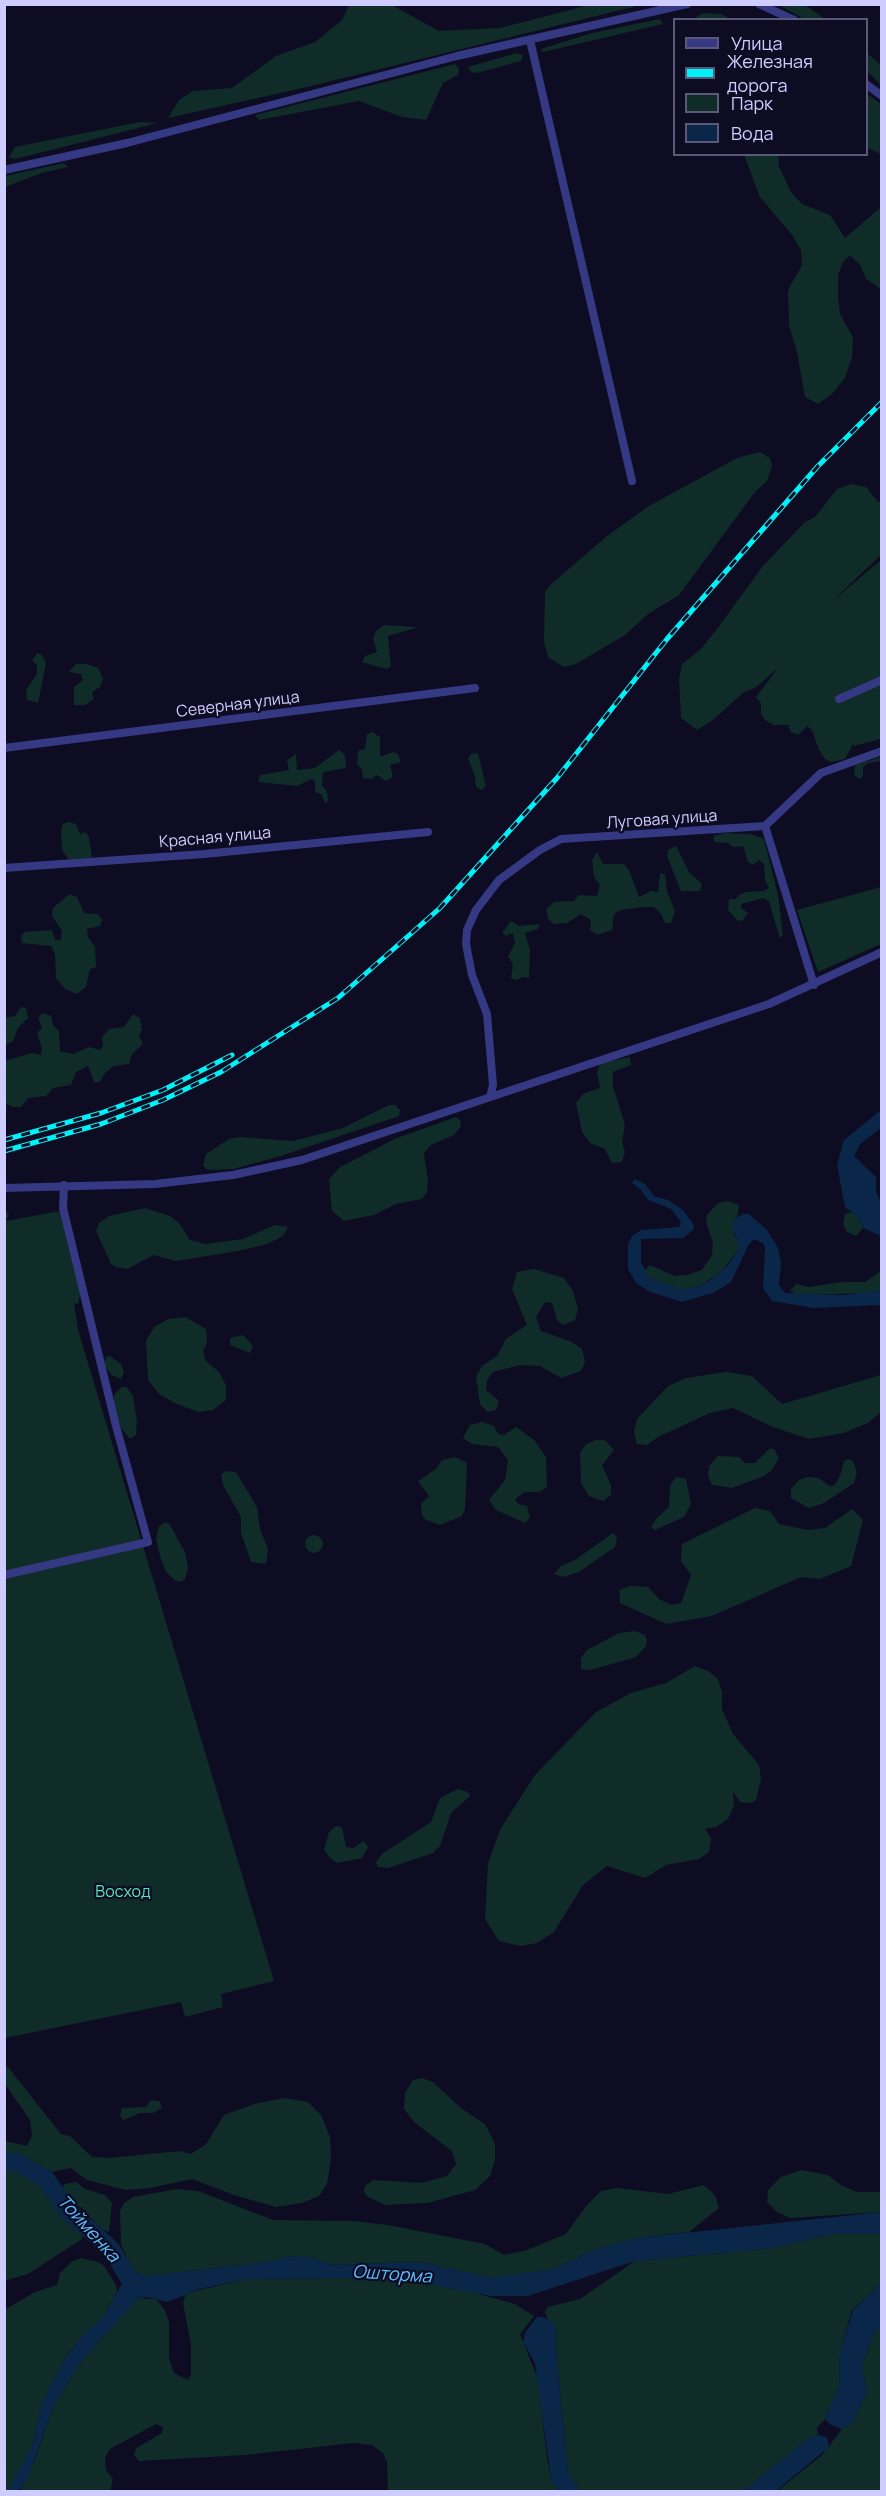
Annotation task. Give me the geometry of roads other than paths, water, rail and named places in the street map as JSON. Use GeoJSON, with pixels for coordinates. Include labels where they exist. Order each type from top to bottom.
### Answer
{"type":"FeatureCollection","features":[{"type":"Feature","properties":{"kind":"street"},"geometry":{"type":"LineString","coordinates":[[4,170],[127,143],[457,56],[687,4]]}},
{"type":"Feature","properties":{"kind":"street"},"geometry":{"type":"LineString","coordinates":[[759,4],[790,18]]}},
{"type":"Feature","properties":{"kind":"street"},"geometry":{"type":"LineString","coordinates":[[530,40],[632,481]]}},
{"type":"Feature","properties":{"kind":"street"},"geometry":{"type":"LineString","coordinates":[[868,85],[882,96]]}},
{"type":"Feature","properties":{"kind":"street"},"geometry":{"type":"LineString","coordinates":[[839,699],[882,680]]}},
{"type":"Feature","properties":{"kind":"street","name":"Северная улица"},"geometry":{"type":"LineString","coordinates":[[4,748],[475,688]]}},
{"type":"Feature","properties":{"kind":"street"},"geometry":{"type":"LineString","coordinates":[[814,985],[765,826],[821,772],[882,751]]}},
{"type":"Feature","properties":{"kind":"street","name":"Луговая улица"},"geometry":{"type":"LineString","coordinates":[[490,1097],[493,1085],[487,1014],[472,975],[466,944],[466,930],[476,910],[499,880],[540,850],[561,839],[765,826]]}},
{"type":"Feature","properties":{"kind":"street","name":"Красная улица"},"geometry":{"type":"LineString","coordinates":[[4,868],[204,854],[428,832]]}},
{"type":"Feature","properties":{"kind":"street"},"geometry":{"type":"LineString","coordinates":[[4,1188],[155,1184],[233,1175],[302,1160],[769,1005],[882,952]]}},
{"type":"Feature","properties":{"kind":"street"},"geometry":{"type":"LineString","coordinates":[[4,1575],[148,1542],[116,1426],[66,1219],[64,1185]]}},
{"type":"Feature","properties":{"kind":"water"},"geometry":{"type":"Polygon","coordinates":[[[881,1110],[881,1128],[860,1144],[854,1156],[876,1177],[876,1192],[881,1203],[881,1236],[863,1228],[858,1217],[845,1207],[837,1165],[844,1140],[881,1110]]]}},
{"type":"Feature","properties":{"kind":"water"},"geometry":{"type":"Polygon","coordinates":[[[635,1179],[645,1184],[654,1196],[668,1200],[683,1210],[694,1225],[693,1230],[683,1238],[641,1239],[641,1263],[650,1278],[679,1289],[698,1287],[712,1279],[728,1265],[738,1250],[738,1242],[732,1226],[735,1219],[743,1214],[749,1214],[767,1230],[778,1248],[781,1263],[779,1285],[785,1293],[845,1295],[881,1290],[881,1305],[814,1308],[772,1301],[763,1288],[765,1248],[763,1243],[754,1239],[749,1244],[731,1282],[713,1293],[682,1302],[650,1292],[636,1283],[628,1269],[628,1244],[632,1236],[641,1230],[679,1227],[681,1222],[671,1209],[648,1200],[632,1183],[635,1179]]]}},
{"type":"Feature","properties":{"kind":"water","name":"Ошторма"},"geometry":{"type":"Polygon","coordinates":[[[881,2212],[881,2234],[831,2234],[773,2248],[635,2261],[528,2296],[491,2296],[404,2280],[340,2278],[247,2279],[199,2289],[168,2302],[146,2297],[138,2298],[82,2360],[54,2404],[28,2477],[19,2491],[8,2491],[33,2444],[41,2406],[62,2363],[83,2335],[104,2316],[125,2278],[132,2271],[147,2276],[261,2263],[293,2256],[316,2259],[332,2265],[422,2262],[491,2278],[554,2269],[594,2250],[637,2238],[881,2212]]]}},
{"type":"Feature","properties":{"kind":"water"},"geometry":{"type":"Polygon","coordinates":[[[881,2284],[881,2324],[872,2337],[862,2366],[867,2391],[853,2422],[842,2429],[831,2425],[825,2419],[839,2386],[840,2353],[853,2310],[881,2284]]]}},
{"type":"Feature","properties":{"kind":"water"},"geometry":{"type":"Polygon","coordinates":[[[537,2317],[543,2317],[556,2325],[557,2362],[568,2474],[580,2491],[558,2491],[551,2479],[535,2363],[523,2342],[525,2333],[537,2317]]]}},
{"type":"Feature","properties":{"kind":"water"},"geometry":{"type":"Polygon","coordinates":[[[818,2435],[827,2437],[829,2447],[776,2491],[743,2491],[809,2438],[818,2435]]]}},
{"type":"Feature","properties":{"kind":"waterway","name":"Тойменка"},"geometry":{"type":"LineString","coordinates":[[4,2161],[16,2162],[46,2179],[68,2211],[111,2249],[135,2288]]}},
{"type":"Feature","properties":{"kind":"railway"},"geometry":{"type":"LineString","coordinates":[[4,1151],[101,1124],[163,1100],[221,1072],[338,998],[440,908],[557,778],[667,639],[818,466],[882,402]]}},
{"type":"Feature","properties":{"kind":"railway"},"geometry":{"type":"LineString","coordinates":[[4,1140],[101,1113],[163,1090],[232,1055]]}},
{"type":"Feature","properties":{"kind":"park label","name":"Восход"},"geometry":{"type":"Point","coordinates":[123,1893]}}]}
